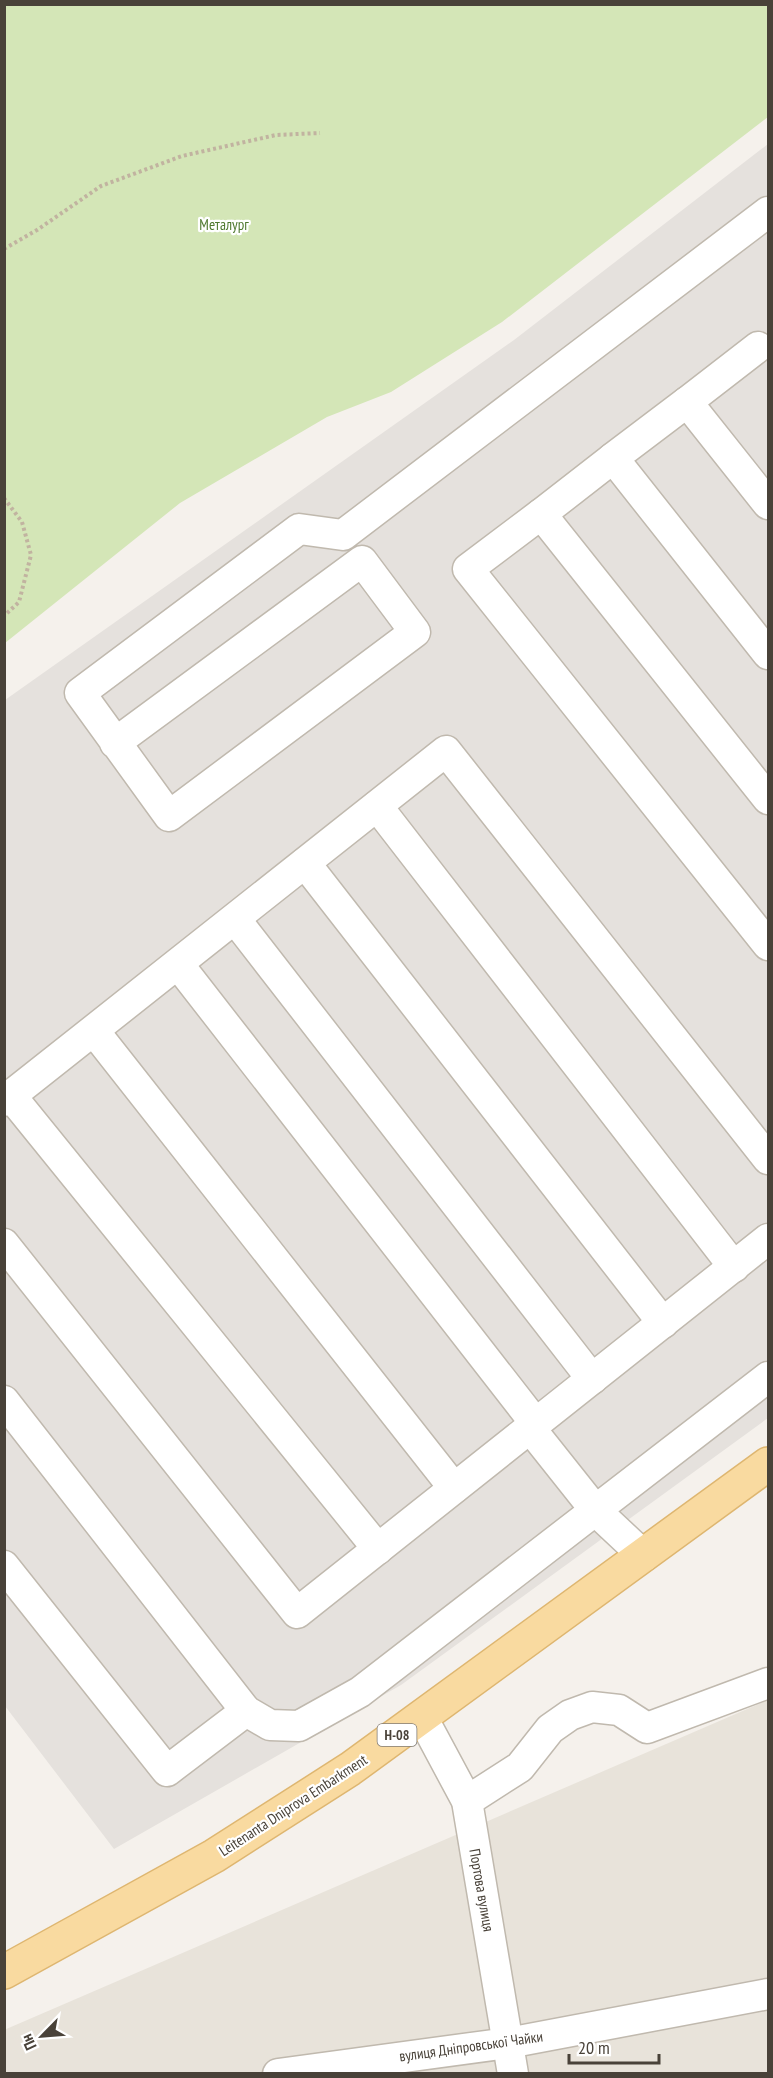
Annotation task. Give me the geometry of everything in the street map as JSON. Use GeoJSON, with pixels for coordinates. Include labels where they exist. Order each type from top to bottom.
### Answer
{"type":"FeatureCollection","features":[{"type":"Feature","properties":{"kind":"main road","name":"Leitenanta Dniprova Embarkment"},"geometry":{"type":"LineString","coordinates":[[4,1972],[214,1856],[350,1769],[768,1464]]}},
{"type":"Feature","properties":{"kind":"street"},"geometry":{"type":"LineString","coordinates":[[343,535],[415,632],[169,816],[80,693],[299,529],[343,535],[768,212]]}},
{"type":"Feature","properties":{"kind":"street"},"geometry":{"type":"LineString","coordinates":[[765,349],[687,402],[468,569],[768,945]]}},
{"type":"Feature","properties":{"kind":"street"},"geometry":{"type":"LineString","coordinates":[[687,402],[768,504]]}},
{"type":"Feature","properties":{"kind":"street"},"geometry":{"type":"LineString","coordinates":[[613,458],[768,654]]}},
{"type":"Feature","properties":{"kind":"street"},"geometry":{"type":"LineString","coordinates":[[541,514],[768,799]]}},
{"type":"Feature","properties":{"kind":"street"},"geometry":{"type":"LineString","coordinates":[[116,743],[362,561]]}},
{"type":"Feature","properties":{"kind":"street"},"geometry":{"type":"LineString","coordinates":[[378,1549],[8,1099],[446,751],[768,1158]]}},
{"type":"Feature","properties":{"kind":"street"},"geometry":{"type":"LineString","coordinates":[[376,806],[734,1267]]}},
{"type":"Feature","properties":{"kind":"street"},"geometry":{"type":"LineString","coordinates":[[305,863],[663,1323]]}},
{"type":"Feature","properties":{"kind":"street"},"geometry":{"type":"LineString","coordinates":[[235,919],[592,1379]]}},
{"type":"Feature","properties":{"kind":"street"},"geometry":{"type":"LineString","coordinates":[[178,964],[596,1511],[644,1556]]}},
{"type":"Feature","properties":{"kind":"street"},"geometry":{"type":"LineString","coordinates":[[94,1030],[454,1488]]}},
{"type":"Feature","properties":{"kind":"street"},"geometry":{"type":"LineString","coordinates":[[4,1244],[297,1613],[768,1239]]}},
{"type":"Feature","properties":{"kind":"street"},"geometry":{"type":"LineString","coordinates":[[4,1401],[246,1711],[270,1725],[299,1726],[360,1692],[768,1377]]}},
{"type":"Feature","properties":{"kind":"street"},"geometry":{"type":"LineString","coordinates":[[4,1566],[167,1771],[246,1711]]}},
{"type":"Feature","properties":{"kind":"street"},"geometry":{"type":"LineString","coordinates":[[467,1802],[520,1767],[550,1729],[570,1715],[592,1707],[619,1710],[647,1728],[768,1683]]}},
{"type":"Feature","properties":{"kind":"street","name":"Портова вулиця"},"geometry":{"type":"LineString","coordinates":[[422,1717],[467,1802],[513,2073]]}},
{"type":"Feature","properties":{"kind":"street","name":"вулиця Дніпровської Чайки"},"geometry":{"type":"LineString","coordinates":[[278,2073],[508,2043],[768,1994]]}},
{"type":"Feature","properties":{"kind":"path"},"geometry":{"type":"LineString","coordinates":[[4,249],[37,230],[101,186],[172,160],[276,135],[320,134]]}},
{"type":"Feature","properties":{"kind":"path"},"geometry":{"type":"LineString","coordinates":[[4,498],[22,522],[31,555],[19,602],[4,616]]}},
{"type":"Feature","properties":{"kind":"shaded area"},"geometry":{"type":"Polygon","coordinates":[[[768,144],[768,1418],[401,1685],[114,1849],[5,1706],[5,700],[514,340],[768,144]]]}},
{"type":"Feature","properties":{"kind":"shaded area"},"geometry":{"type":"Polygon","coordinates":[[[768,1700],[768,2073],[5,2073],[4,2030],[768,1700]]]}},
{"type":"Feature","properties":{"kind":"green space","name":"Металург"},"geometry":{"type":"Polygon","coordinates":[[[5,4],[768,5],[768,117],[502,322],[391,392],[327,417],[180,503],[5,643],[5,4]]]}}]}
